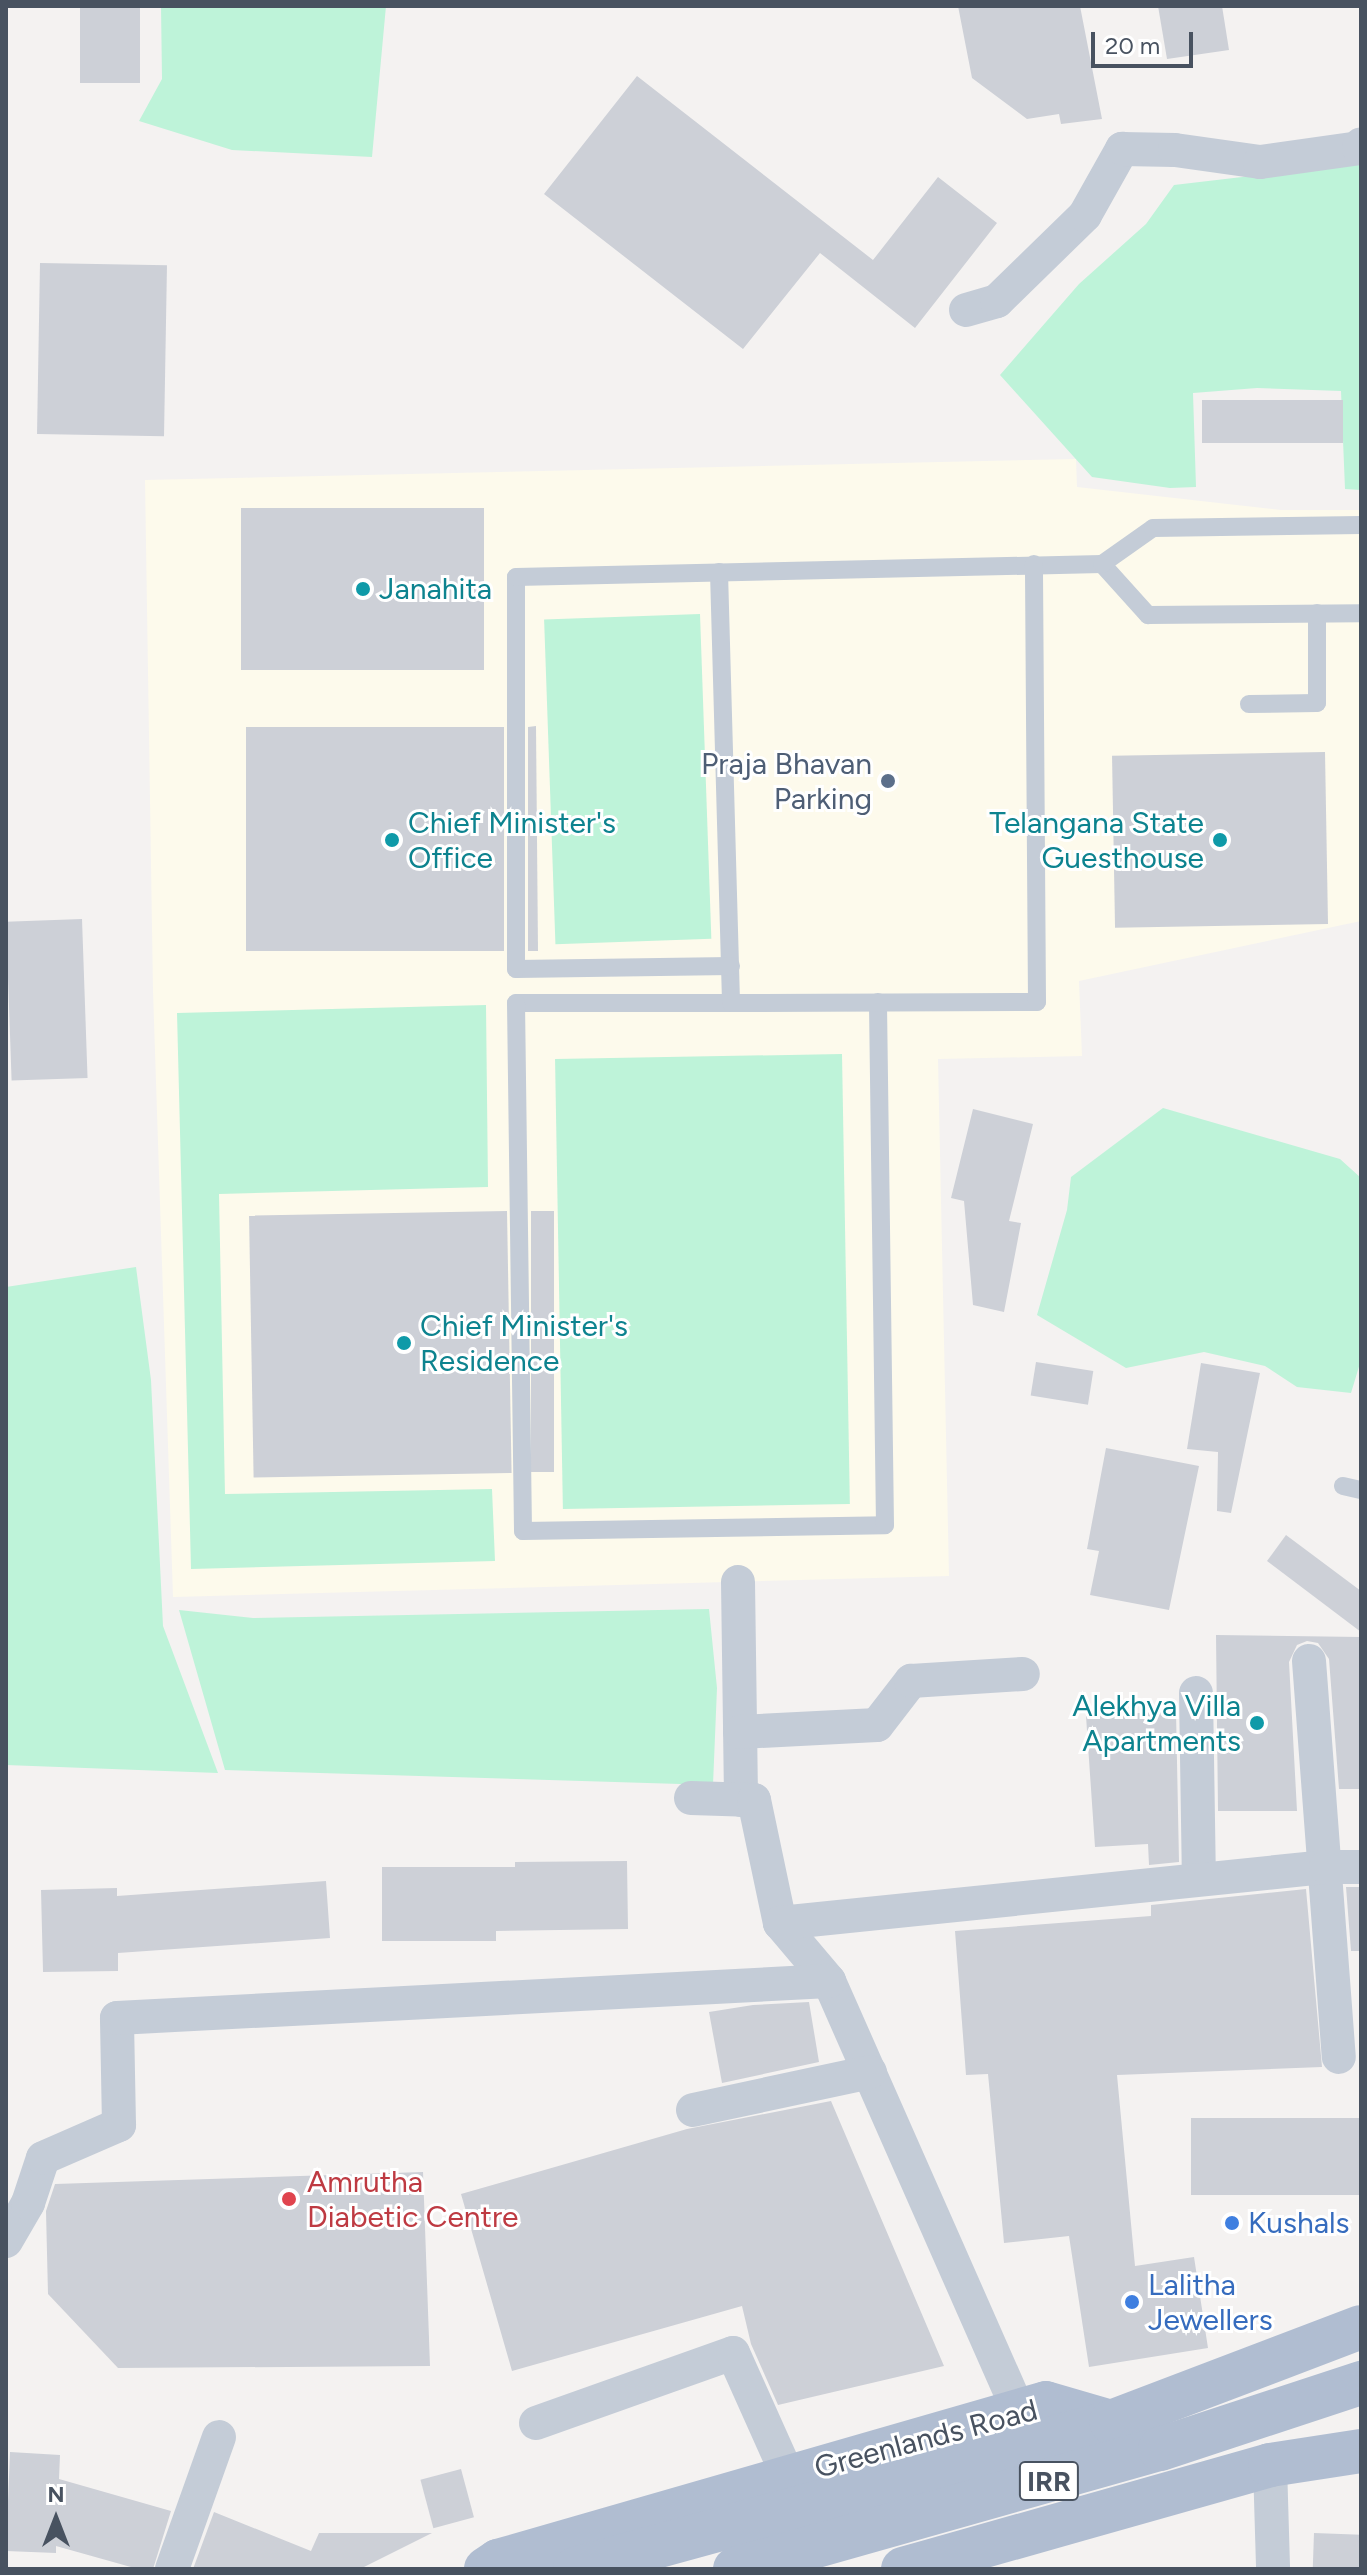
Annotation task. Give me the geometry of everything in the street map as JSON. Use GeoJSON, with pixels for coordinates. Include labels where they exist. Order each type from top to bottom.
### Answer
{"type":"FeatureCollection","features":[{"type":"Feature","properties":{"kind":"main road","name":"IRR"},"geometry":{"type":"LineString","coordinates":[[575,2569],[1111,2422],[1361,2327]]}},
{"type":"Feature","properties":{"kind":"main road","name":"IRR"},"geometry":{"type":"LineString","coordinates":[[735,2569],[1160,2449],[1361,2383]]}},
{"type":"Feature","properties":{"kind":"main road","name":"Greenlands Road"},"geometry":{"type":"LineString","coordinates":[[486,2569],[498,2561],[1046,2403],[1111,2422]]}},
{"type":"Feature","properties":{"kind":"main road","name":"IRR"},"geometry":{"type":"LineString","coordinates":[[903,2569],[1270,2465],[1361,2451]]}},
{"type":"Feature","properties":{"kind":"street"},"geometry":{"type":"LineString","coordinates":[[966,310],[997,301],[1085,215],[1122,149],[1175,150],[1260,162],[1361,144]]}},
{"type":"Feature","properties":{"kind":"street"},"geometry":{"type":"LineString","coordinates":[[738,1582],[741,1800]]}},
{"type":"Feature","properties":{"kind":"street"},"geometry":{"type":"LineString","coordinates":[[1309,1661],[1339,2057]]}},
{"type":"Feature","properties":{"kind":"street"},"geometry":{"type":"LineString","coordinates":[[740,1732],[877,1725],[911,1681],[1023,1674]]}},
{"type":"Feature","properties":{"kind":"street"},"geometry":{"type":"LineString","coordinates":[[1196,1693],[1199,1879]]}},
{"type":"Feature","properties":{"kind":"street"},"geometry":{"type":"LineString","coordinates":[[691,1798],[754,1800],[780,1923],[829,1981],[1019,2411]]}},
{"type":"Feature","properties":{"kind":"street"},"geometry":{"type":"LineString","coordinates":[[780,1923],[1199,1879],[1326,1867],[1361,1867]]}},
{"type":"Feature","properties":{"kind":"street"},"geometry":{"type":"LineString","coordinates":[[6,2241],[28,2203],[43,2158],[119,2125],[117,2018],[829,1981]]}},
{"type":"Feature","properties":{"kind":"street"},"geometry":{"type":"LineString","coordinates":[[693,2110],[870,2072]]}},
{"type":"Feature","properties":{"kind":"street"},"geometry":{"type":"LineString","coordinates":[[536,2423],[733,2353],[788,2476]]}},
{"type":"Feature","properties":{"kind":"street"},"geometry":{"type":"LineString","coordinates":[[172,2569],[219,2437]]}},
{"type":"Feature","properties":{"kind":"street"},"geometry":{"type":"LineString","coordinates":[[1270,2465],[1273,2569]]}},
{"type":"Feature","properties":{"kind":"lane"},"geometry":{"type":"LineString","coordinates":[[731,966],[516,969],[516,577],[1102,564],[1153,528],[1361,525]]}},
{"type":"Feature","properties":{"kind":"lane"},"geometry":{"type":"LineString","coordinates":[[878,1002],[885,1525],[523,1531],[516,1003],[731,1003],[878,1002],[1037,1002],[1034,564]]}},
{"type":"Feature","properties":{"kind":"lane"},"geometry":{"type":"LineString","coordinates":[[1102,564],[1148,615],[1361,613]]}},
{"type":"Feature","properties":{"kind":"lane"},"geometry":{"type":"LineString","coordinates":[[719,572],[731,1003]]}},
{"type":"Feature","properties":{"kind":"lane"},"geometry":{"type":"LineString","coordinates":[[1249,704],[1317,703],[1317,613]]}},
{"type":"Feature","properties":{"kind":"shaded area"},"geometry":{"type":"Polygon","coordinates":[[[1076,459],[1077,487],[1281,510],[1361,510],[1361,921],[1079,981],[1082,1056],[938,1059],[949,1576],[173,1597],[153,991],[145,480],[1076,459]]]}},
{"type":"Feature","properties":{"kind":"green space"},"geometry":{"type":"Polygon","coordinates":[[[161,6],[386,6],[372,157],[232,150],[139,121],[162,79],[161,6]]]}},
{"type":"Feature","properties":{"kind":"green space"},"geometry":{"type":"Polygon","coordinates":[[[1361,157],[1361,490],[1345,489],[1341,391],[1257,388],[1193,393],[1196,487],[1170,488],[1092,477],[1000,375],[1079,284],[1146,224],[1174,185],[1320,168],[1361,157]]]}},
{"type":"Feature","properties":{"kind":"green space"},"geometry":{"type":"Polygon","coordinates":[[[700,614],[711,939],[555,944],[544,619],[700,614]]]}},
{"type":"Feature","properties":{"kind":"green space"},"geometry":{"type":"Polygon","coordinates":[[[486,1005],[488,1187],[219,1194],[225,1494],[492,1489],[495,1561],[191,1569],[177,1013],[486,1005]]]}},
{"type":"Feature","properties":{"kind":"green space"},"geometry":{"type":"Polygon","coordinates":[[[842,1054],[850,1504],[563,1509],[555,1059],[842,1054]]]}},
{"type":"Feature","properties":{"kind":"green space"},"geometry":{"type":"Polygon","coordinates":[[[1163,1108],[1340,1159],[1361,1178],[1361,1360],[1351,1393],[1297,1387],[1265,1366],[1204,1352],[1126,1368],[1037,1315],[1067,1210],[1071,1177],[1163,1108]]]}},
{"type":"Feature","properties":{"kind":"green space"},"geometry":{"type":"Polygon","coordinates":[[[136,1267],[151,1380],[163,1626],[218,1773],[6,1765],[6,1287],[136,1267]]]}},
{"type":"Feature","properties":{"kind":"green space"},"geometry":{"type":"Polygon","coordinates":[[[709,1609],[717,1688],[713,1785],[225,1770],[179,1610],[253,1618],[709,1609]]]}},
{"type":"Feature","properties":{"kind":"building"},"geometry":{"type":"Polygon","coordinates":[[[80,6],[140,6],[140,83],[80,83],[80,6]]]}},
{"type":"Feature","properties":{"kind":"building"},"geometry":{"type":"Polygon","coordinates":[[[958,6],[1080,6],[1102,119],[1061,124],[1059,114],[1027,119],[972,78],[958,6]]]}},
{"type":"Feature","properties":{"kind":"building"},"geometry":{"type":"Polygon","coordinates":[[[1158,6],[1222,6],[1229,50],[1167,59],[1158,6]]]}},
{"type":"Feature","properties":{"kind":"building"},"geometry":{"type":"Polygon","coordinates":[[[637,76],[873,260],[938,177],[997,223],[915,328],[820,253],[743,349],[544,194],[637,76]]]}},
{"type":"Feature","properties":{"kind":"building"},"geometry":{"type":"Polygon","coordinates":[[[40,263],[167,265],[164,436],[37,434],[40,263]]]}},
{"type":"Feature","properties":{"kind":"building"},"geometry":{"type":"Polygon","coordinates":[[[1202,400],[1343,400],[1343,443],[1202,443],[1202,400]]]}},
{"type":"Feature","properties":{"kind":"building","name":"Janahita"},"geometry":{"type":"Polygon","coordinates":[[[241,508],[484,508],[484,670],[241,670],[241,508]]]}},
{"type":"Feature","properties":{"kind":"building"},"geometry":{"type":"Polygon","coordinates":[[[536,726],[538,951],[528,951],[528,727],[536,726]]]}},
{"type":"Feature","properties":{"kind":"building","name":"Chief Minister's Office"},"geometry":{"type":"Polygon","coordinates":[[[246,727],[504,727],[504,951],[246,951],[246,727]]]}},
{"type":"Feature","properties":{"kind":"building","name":"Telangana State Guesthouse"},"geometry":{"type":"Polygon","coordinates":[[[1325,752],[1328,924],[1115,928],[1112,756],[1325,752]]]}},
{"type":"Feature","properties":{"kind":"building"},"geometry":{"type":"Polygon","coordinates":[[[82,919],[88,1078],[12,1081],[6,922],[82,919]]]}},
{"type":"Feature","properties":{"kind":"building"},"geometry":{"type":"Polygon","coordinates":[[[973,1109],[1033,1124],[1009,1221],[1021,1223],[1004,1312],[973,1305],[964,1201],[951,1198],[973,1109]]]}},
{"type":"Feature","properties":{"kind":"building","name":"Chief Minister's Residence"},"geometry":{"type":"Polygon","coordinates":[[[507,1211],[512,1473],[254,1477],[249,1216],[507,1211]]]}},
{"type":"Feature","properties":{"kind":"building"},"geometry":{"type":"Polygon","coordinates":[[[531,1211],[554,1211],[554,1472],[531,1472],[531,1211]]]}},
{"type":"Feature","properties":{"kind":"building"},"geometry":{"type":"Polygon","coordinates":[[[1036,1362],[1093,1371],[1088,1405],[1031,1396],[1036,1362]]]}},
{"type":"Feature","properties":{"kind":"building"},"geometry":{"type":"Polygon","coordinates":[[[1201,1363],[1260,1373],[1231,1513],[1217,1511],[1218,1452],[1187,1449],[1201,1363]]]}},
{"type":"Feature","properties":{"kind":"building"},"geometry":{"type":"Polygon","coordinates":[[[1106,1448],[1199,1466],[1169,1610],[1090,1595],[1099,1551],[1087,1549],[1106,1448]]]}},
{"type":"Feature","properties":{"kind":"building"},"geometry":{"type":"Polygon","coordinates":[[[1286,1535],[1361,1591],[1361,1632],[1267,1561],[1286,1535]]]}},
{"type":"Feature","properties":{"kind":"building","name":"Alekhya Villa Apartments"},"geometry":{"type":"Polygon","coordinates":[[[1216,1635],[1361,1637],[1361,1789],[1339,1789],[1329,1659],[1318,1643],[1307,1641],[1297,1645],[1289,1662],[1297,1811],[1218,1811],[1216,1635]]]}},
{"type":"Feature","properties":{"kind":"building"},"geometry":{"type":"Polygon","coordinates":[[[1176,1711],[1179,1862],[1149,1865],[1148,1844],[1095,1847],[1086,1716],[1176,1711]]]}},
{"type":"Feature","properties":{"kind":"building"},"geometry":{"type":"Polygon","coordinates":[[[627,1861],[628,1929],[496,1931],[496,1941],[382,1941],[382,1867],[515,1867],[515,1862],[627,1861]]]}},
{"type":"Feature","properties":{"kind":"building"},"geometry":{"type":"Polygon","coordinates":[[[326,1881],[330,1938],[118,1953],[118,1971],[43,1972],[41,1890],[117,1888],[117,1896],[326,1881]]]}},
{"type":"Feature","properties":{"kind":"building"},"geometry":{"type":"Polygon","coordinates":[[[1346,1887],[1361,1887],[1361,1951],[1351,1951],[1346,1887]]]}},
{"type":"Feature","properties":{"kind":"building"},"geometry":{"type":"Polygon","coordinates":[[[1306,1889],[1322,2067],[1117,2075],[1135,2266],[1194,2257],[1208,2348],[1089,2367],[1069,2236],[1004,2243],[988,2074],[966,2075],[955,1931],[1151,1916],[1151,1905],[1306,1889]]]}},
{"type":"Feature","properties":{"kind":"building"},"geometry":{"type":"Polygon","coordinates":[[[809,2002],[819,2062],[722,2083],[709,2012],[753,2005],[809,2002]]]}},
{"type":"Feature","properties":{"kind":"building"},"geometry":{"type":"Polygon","coordinates":[[[831,2101],[944,2366],[778,2405],[751,2344],[742,2306],[512,2371],[461,2194],[687,2129],[831,2101]]]}},
{"type":"Feature","properties":{"kind":"building"},"geometry":{"type":"Polygon","coordinates":[[[1191,2118],[1361,2118],[1361,2195],[1191,2195],[1191,2118]]]}},
{"type":"Feature","properties":{"kind":"building"},"geometry":{"type":"Polygon","coordinates":[[[423,2172],[430,2366],[118,2368],[48,2294],[46,2211],[55,2184],[423,2172]]]}},
{"type":"Feature","properties":{"kind":"building"},"geometry":{"type":"Polygon","coordinates":[[[10,2452],[60,2455],[59,2479],[171,2511],[153,2569],[138,2569],[56,2546],[56,2553],[6,2551],[10,2452]]]}},
{"type":"Feature","properties":{"kind":"building"},"geometry":{"type":"Polygon","coordinates":[[[461,2469],[474,2517],[433,2528],[420,2480],[461,2469]]]}},
{"type":"Feature","properties":{"kind":"building"},"geometry":{"type":"Polygon","coordinates":[[[214,2512],[311,2551],[319,2533],[432,2533],[360,2569],[193,2569],[214,2512]]]}},
{"type":"Feature","properties":{"kind":"building"},"geometry":{"type":"Polygon","coordinates":[[[1314,2533],[1361,2535],[1360,2569],[1313,2569],[1314,2533]]]}},
{"type":"Feature","properties":{"kind":"place","name":"Janahita"},"geometry":{"type":"Point","coordinates":[363,589]}},
{"type":"Feature","properties":{"kind":"place","name":"Praja Bhavan Parking"},"geometry":{"type":"Point","coordinates":[888,781]}},
{"type":"Feature","properties":{"kind":"place","name":"Chief Minister's Office"},"geometry":{"type":"Point","coordinates":[392,840]}},
{"type":"Feature","properties":{"kind":"place","name":"Telangana State Guesthouse"},"geometry":{"type":"Point","coordinates":[1220,840]}},
{"type":"Feature","properties":{"kind":"place","name":"Chief Minister's Residence"},"geometry":{"type":"Point","coordinates":[404,1343]}},
{"type":"Feature","properties":{"kind":"place","name":"Alekhya Villa Apartments"},"geometry":{"type":"Point","coordinates":[1257,1723]}},
{"type":"Feature","properties":{"kind":"place","name":"Amrutha Diabetic Centre"},"geometry":{"type":"Point","coordinates":[289,2199]}},
{"type":"Feature","properties":{"kind":"place","name":"Kushals"},"geometry":{"type":"Point","coordinates":[1232,2223]}},
{"type":"Feature","properties":{"kind":"place","name":"Lalitha Jewellers"},"geometry":{"type":"Point","coordinates":[1132,2302]}}]}
